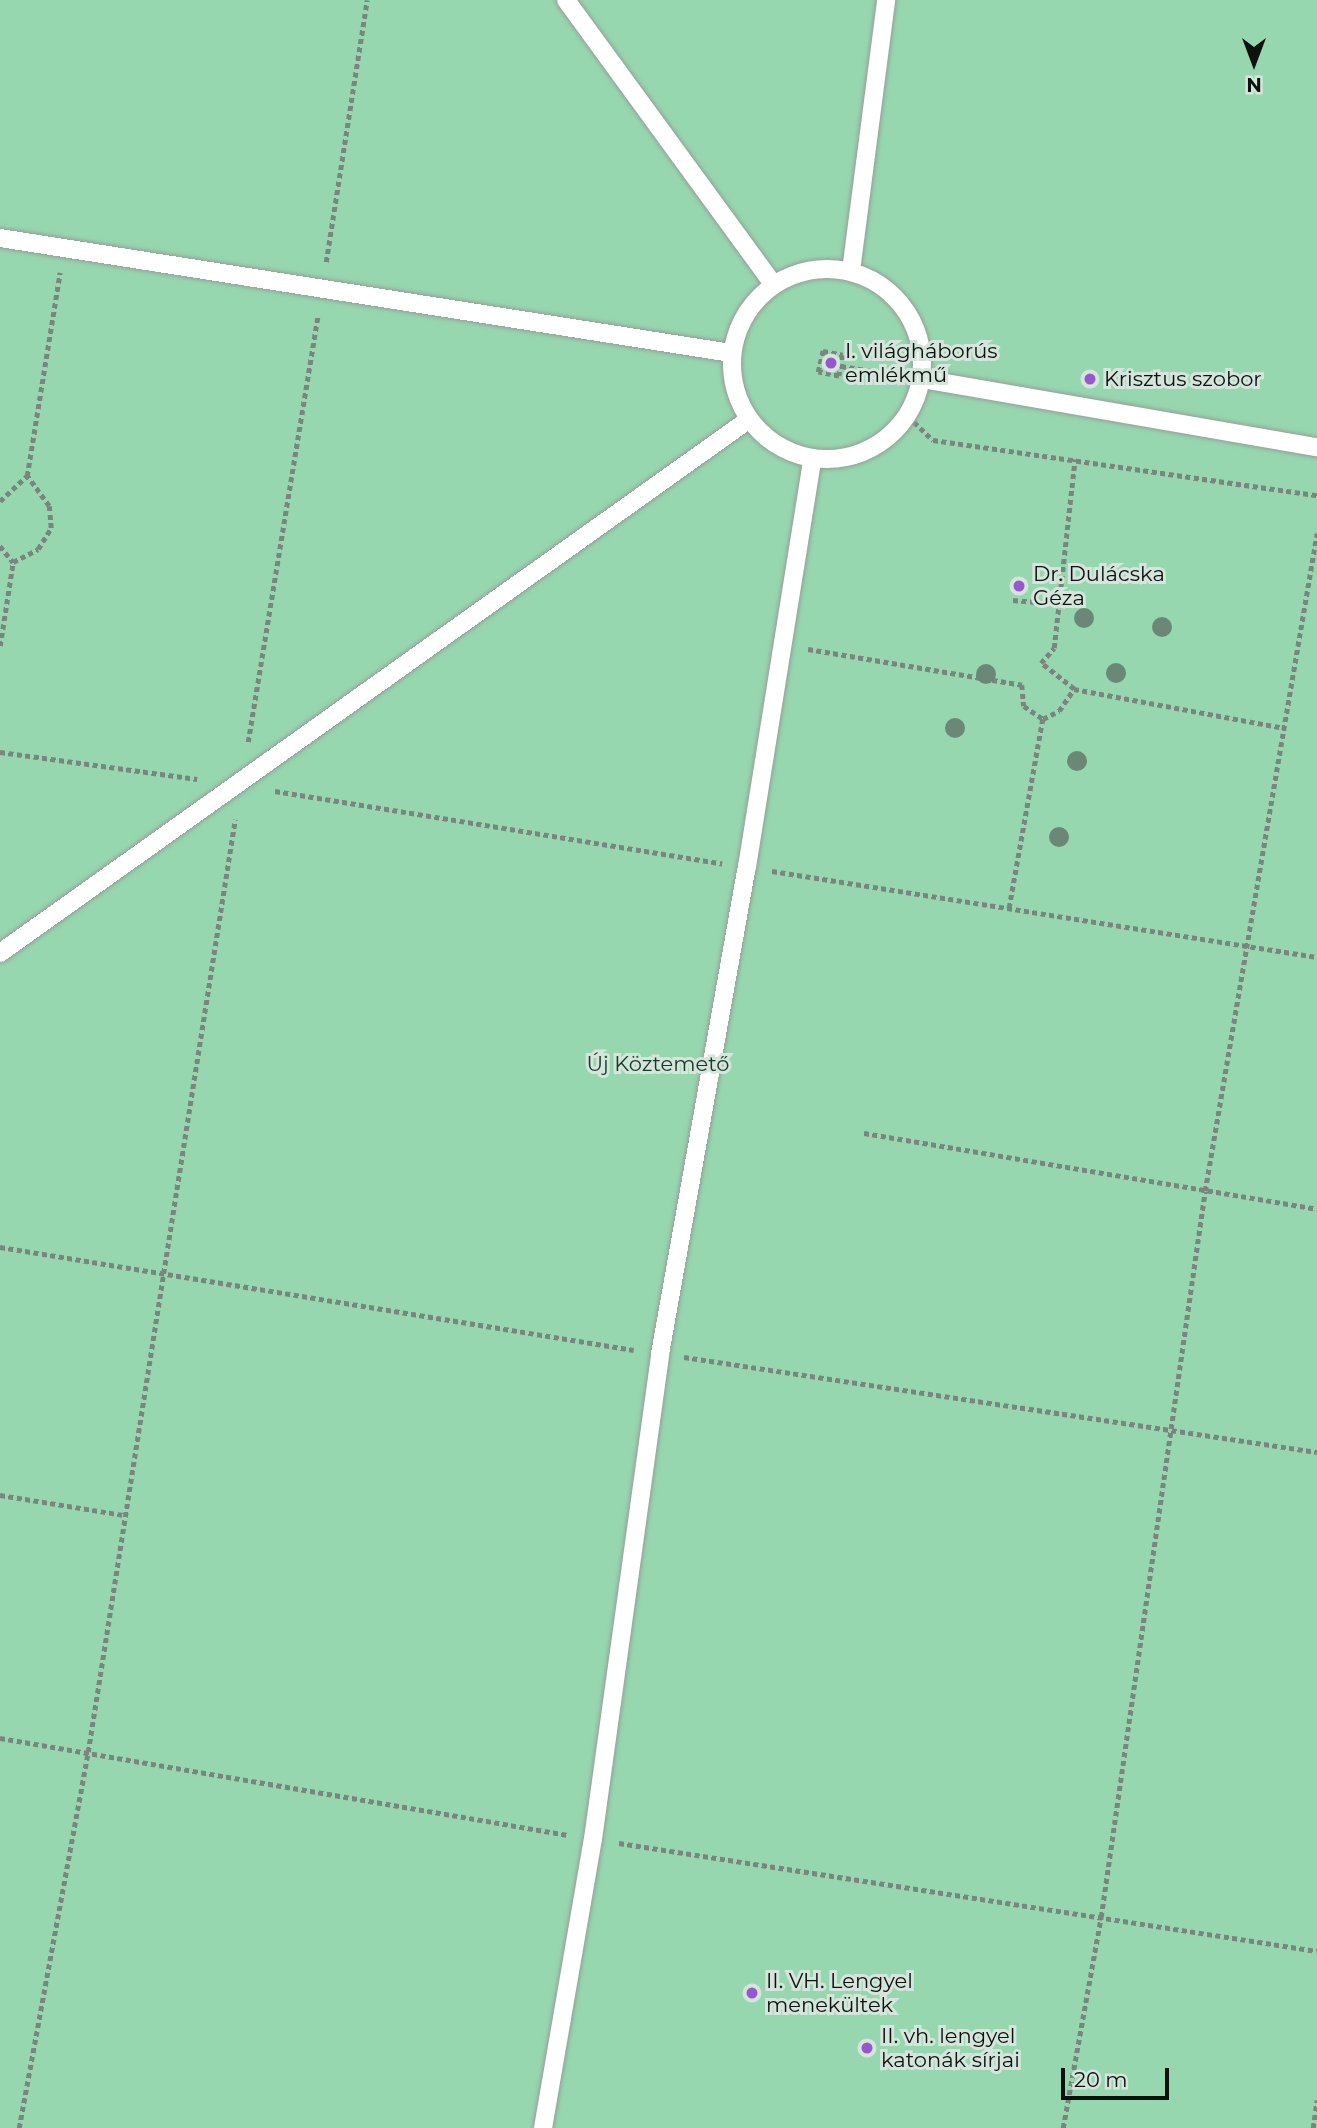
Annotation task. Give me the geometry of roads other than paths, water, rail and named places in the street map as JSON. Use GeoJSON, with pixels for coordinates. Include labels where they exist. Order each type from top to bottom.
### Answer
{"type":"FeatureCollection","features":[{"type":"Feature","properties":{"kind":"lane"},"geometry":{"type":"LineString","coordinates":[[566,0],[773,284]]}},
{"type":"Feature","properties":{"kind":"lane"},"geometry":{"type":"LineString","coordinates":[[851,271],[886,0]]}},
{"type":"Feature","properties":{"kind":"lane"},"geometry":{"type":"LineString","coordinates":[[0,238],[731,353]]}},
{"type":"Feature","properties":{"kind":"lane"},"geometry":{"type":"LineString","coordinates":[[813,269],[851,271],[884,286],[906,309],[920,340],[922,379],[908,416],[882,443],[852,457],[812,459],[776,446],[748,419],[733,387],[731,353],[745,313],[773,284],[813,269]]}},
{"type":"Feature","properties":{"kind":"lane"},"geometry":{"type":"LineString","coordinates":[[922,379],[1317,447]]}},
{"type":"Feature","properties":{"kind":"lane"},"geometry":{"type":"LineString","coordinates":[[0,953],[240,785],[748,419]]}},
{"type":"Feature","properties":{"kind":"lane"},"geometry":{"type":"LineString","coordinates":[[543,2128],[593,1839],[660,1354],[747,867],[812,459]]}},
{"type":"Feature","properties":{"kind":"place","name":"I. világháborús emlékmű"},"geometry":{"type":"Point","coordinates":[831,363]}},
{"type":"Feature","properties":{"kind":"place","name":"Krisztus szobor"},"geometry":{"type":"Point","coordinates":[1090,379]}},
{"type":"Feature","properties":{"kind":"place","name":"Dr. Dulácska Géza"},"geometry":{"type":"Point","coordinates":[1019,586]}},
{"type":"Feature","properties":{"kind":"place","name":"II. VH. Lengyel menekültek"},"geometry":{"type":"Point","coordinates":[752,1993]}},
{"type":"Feature","properties":{"kind":"place","name":"II. vh. lengyel katonák sírjai"},"geometry":{"type":"Point","coordinates":[867,2048]}},
{"type":"Feature","properties":{"kind":"park label","name":"Új Köztemető"},"geometry":{"type":"Point","coordinates":[658,1064]}}]}
